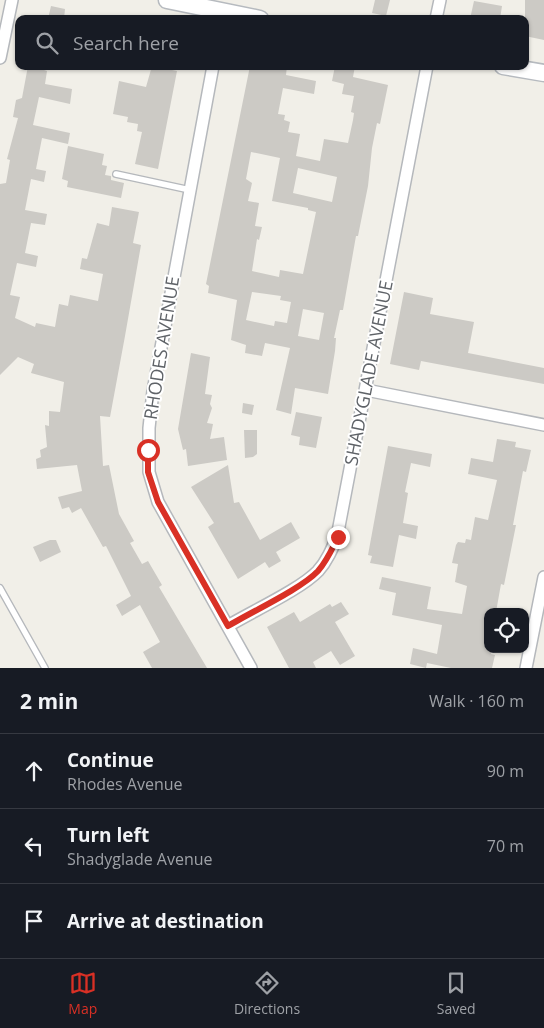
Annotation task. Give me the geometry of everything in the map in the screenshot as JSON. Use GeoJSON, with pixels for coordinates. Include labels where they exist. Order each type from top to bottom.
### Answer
{"type":"FeatureCollection","features":[{"type":"Feature","properties":{"kind":"street"},"geometry":{"type":"LineString","coordinates":[[0,58],[12,0]]}},
{"type":"Feature","properties":{"kind":"street"},"geometry":{"type":"LineString","coordinates":[[167,0],[244,15]]}},
{"type":"Feature","properties":{"kind":"street"},"geometry":{"type":"LineString","coordinates":[[437,15],[440,0]]}},
{"type":"Feature","properties":{"kind":"street","name":"RHODES AVENUE"},"geometry":{"type":"LineString","coordinates":[[212,70],[153,390],[148,428],[148,472],[158,502],[251,668]]}},
{"type":"Feature","properties":{"kind":"street","name":"SHADYGLADE AVENUE"},"geometry":{"type":"LineString","coordinates":[[228,626],[301,583],[317,571],[329,555],[338,537],[425,70]]}},
{"type":"Feature","properties":{"kind":"street"},"geometry":{"type":"LineString","coordinates":[[524,70],[544,74]]}},
{"type":"Feature","properties":{"kind":"street"},"geometry":{"type":"LineString","coordinates":[[366,390],[544,425]]}},
{"type":"Feature","properties":{"kind":"street"},"geometry":{"type":"LineString","coordinates":[[526,668],[544,577]]}},
{"type":"Feature","properties":{"kind":"lane"},"geometry":{"type":"LineString","coordinates":[[116,174],[190,190]]}},
{"type":"Feature","properties":{"kind":"lane"},"geometry":{"type":"LineString","coordinates":[[0,588],[46,668]]}},
{"type":"Feature","properties":{"kind":"building"},"geometry":{"type":"Polygon","coordinates":[[[375,0],[390,0],[386,15],[372,13],[375,0]]]}},
{"type":"Feature","properties":{"kind":"building"},"geometry":{"type":"Polygon","coordinates":[[[525,0],[544,0],[544,40],[529,37],[529,15],[525,15],[525,0]]]}},
{"type":"Feature","properties":{"kind":"building"},"geometry":{"type":"Polygon","coordinates":[[[474,1],[502,6],[501,15],[471,15],[474,1]]]}},
{"type":"Feature","properties":{"kind":"building"},"geometry":{"type":"Polygon","coordinates":[[[51,6],[65,9],[64,15],[49,15],[51,6]]]}},
{"type":"Feature","properties":{"kind":"building"},"geometry":{"type":"Polygon","coordinates":[[[27,70],[47,71],[45,84],[72,89],[70,104],[39,97],[33,125],[70,133],[68,144],[42,138],[36,169],[46,171],[44,182],[31,179],[25,210],[47,214],[45,225],[31,223],[25,253],[38,256],[36,267],[17,263],[10,295],[20,297],[15,318],[35,327],[36,323],[55,327],[59,304],[68,306],[70,295],[98,301],[103,274],[80,269],[82,258],[87,259],[97,223],[109,226],[112,207],[139,212],[133,243],[141,245],[110,417],[100,416],[103,466],[109,465],[119,514],[134,541],[130,543],[142,564],[148,561],[162,585],[159,587],[207,668],[152,668],[143,652],[160,642],[140,605],[122,616],[116,605],[131,596],[106,546],[103,547],[81,508],[72,513],[69,507],[62,509],[58,497],[82,491],[77,465],[37,469],[36,459],[41,457],[40,450],[47,447],[45,425],[49,426],[49,411],[60,412],[64,382],[31,373],[34,364],[18,357],[0,375],[0,184],[6,183],[10,160],[7,159],[18,118],[13,117],[16,100],[22,98],[27,70]]]}},
{"type":"Feature","properties":{"kind":"building"},"geometry":{"type":"Polygon","coordinates":[[[151,70],[177,71],[158,169],[135,164],[142,132],[137,131],[138,124],[127,122],[128,117],[113,114],[119,81],[146,87],[151,70]]]}},
{"type":"Feature","properties":{"kind":"building"},"geometry":{"type":"Polygon","coordinates":[[[249,70],[287,70],[286,75],[316,81],[314,94],[283,88],[278,114],[285,115],[284,120],[290,122],[288,132],[300,134],[296,156],[320,161],[324,139],[348,143],[353,120],[354,113],[351,112],[354,96],[342,94],[344,84],[332,81],[334,70],[354,70],[353,77],[388,85],[380,124],[377,123],[372,148],[368,186],[358,236],[356,236],[343,310],[340,310],[334,338],[336,338],[335,351],[328,394],[295,388],[291,414],[276,410],[290,348],[265,343],[262,356],[245,353],[246,345],[231,340],[237,300],[208,293],[209,286],[206,284],[249,70]],[[251,152],[246,179],[252,183],[248,201],[259,203],[255,226],[262,227],[259,240],[257,239],[252,271],[279,277],[280,270],[303,274],[316,212],[308,210],[308,208],[272,201],[280,158],[251,152]],[[298,168],[293,193],[332,202],[337,177],[298,168]],[[252,292],[246,320],[274,326],[275,321],[287,323],[291,302],[280,300],[281,296],[252,292]],[[303,309],[298,336],[319,340],[324,313],[303,309]]]}},
{"type":"Feature","properties":{"kind":"building"},"geometry":{"type":"Polygon","coordinates":[[[68,146],[104,154],[102,165],[107,166],[105,175],[111,176],[111,180],[124,183],[121,198],[67,187],[68,181],[62,179],[68,146]]]}},
{"type":"Feature","properties":{"kind":"building"},"geometry":{"type":"Polygon","coordinates":[[[404,292],[433,298],[430,314],[474,322],[468,353],[544,368],[544,384],[421,361],[419,370],[390,364],[404,292]]]}},
{"type":"Feature","properties":{"kind":"building"},"geometry":{"type":"Polygon","coordinates":[[[191,353],[210,357],[205,394],[212,395],[210,404],[212,408],[207,423],[213,424],[210,439],[224,437],[227,460],[188,466],[186,449],[183,450],[178,429],[191,353]]]}},
{"type":"Feature","properties":{"kind":"building"},"geometry":{"type":"Polygon","coordinates":[[[243,403],[254,405],[252,415],[242,413],[243,403]]]}},
{"type":"Feature","properties":{"kind":"building"},"geometry":{"type":"Polygon","coordinates":[[[296,412],[322,417],[316,448],[299,445],[300,437],[291,435],[296,412]]]}},
{"type":"Feature","properties":{"kind":"building"},"geometry":{"type":"Polygon","coordinates":[[[244,430],[257,430],[257,454],[253,457],[245,458],[244,430]]]}},
{"type":"Feature","properties":{"kind":"building"},"geometry":{"type":"Polygon","coordinates":[[[497,439],[516,442],[515,447],[531,450],[526,472],[523,471],[513,525],[516,525],[504,585],[501,584],[497,608],[484,608],[484,653],[495,655],[492,668],[451,668],[427,663],[426,668],[410,664],[413,648],[437,654],[442,625],[392,615],[396,593],[379,589],[382,577],[431,587],[427,609],[462,614],[467,586],[455,582],[458,564],[452,563],[456,545],[458,542],[465,543],[466,539],[471,540],[475,517],[488,520],[497,480],[468,474],[471,458],[493,462],[497,439]]]}},
{"type":"Feature","properties":{"kind":"building"},"geometry":{"type":"Polygon","coordinates":[[[388,446],[432,454],[430,467],[411,463],[405,492],[408,493],[403,523],[418,526],[416,539],[399,535],[393,567],[370,563],[372,556],[368,555],[388,446]]]}},
{"type":"Feature","properties":{"kind":"building"},"geometry":{"type":"Polygon","coordinates":[[[228,465],[234,503],[239,502],[260,540],[291,522],[300,538],[276,552],[281,561],[269,568],[265,562],[238,579],[208,527],[214,523],[191,487],[228,465]]]}},
{"type":"Feature","properties":{"kind":"building"},"geometry":{"type":"Polygon","coordinates":[[[50,540],[56,540],[61,552],[40,562],[33,547],[50,540]]]}},
{"type":"Feature","properties":{"kind":"building"},"geometry":{"type":"Polygon","coordinates":[[[341,602],[349,614],[335,622],[355,656],[340,665],[331,651],[313,662],[316,668],[289,668],[267,627],[294,612],[300,622],[330,604],[332,607],[341,602]]]}},
{"type":"Feature","properties":{"kind":"route"},"geometry":{"type":"LineString","coordinates":[[148,450],[148,472],[158,502],[228,626],[301,583],[317,571],[329,555],[338,537]]}}]}
